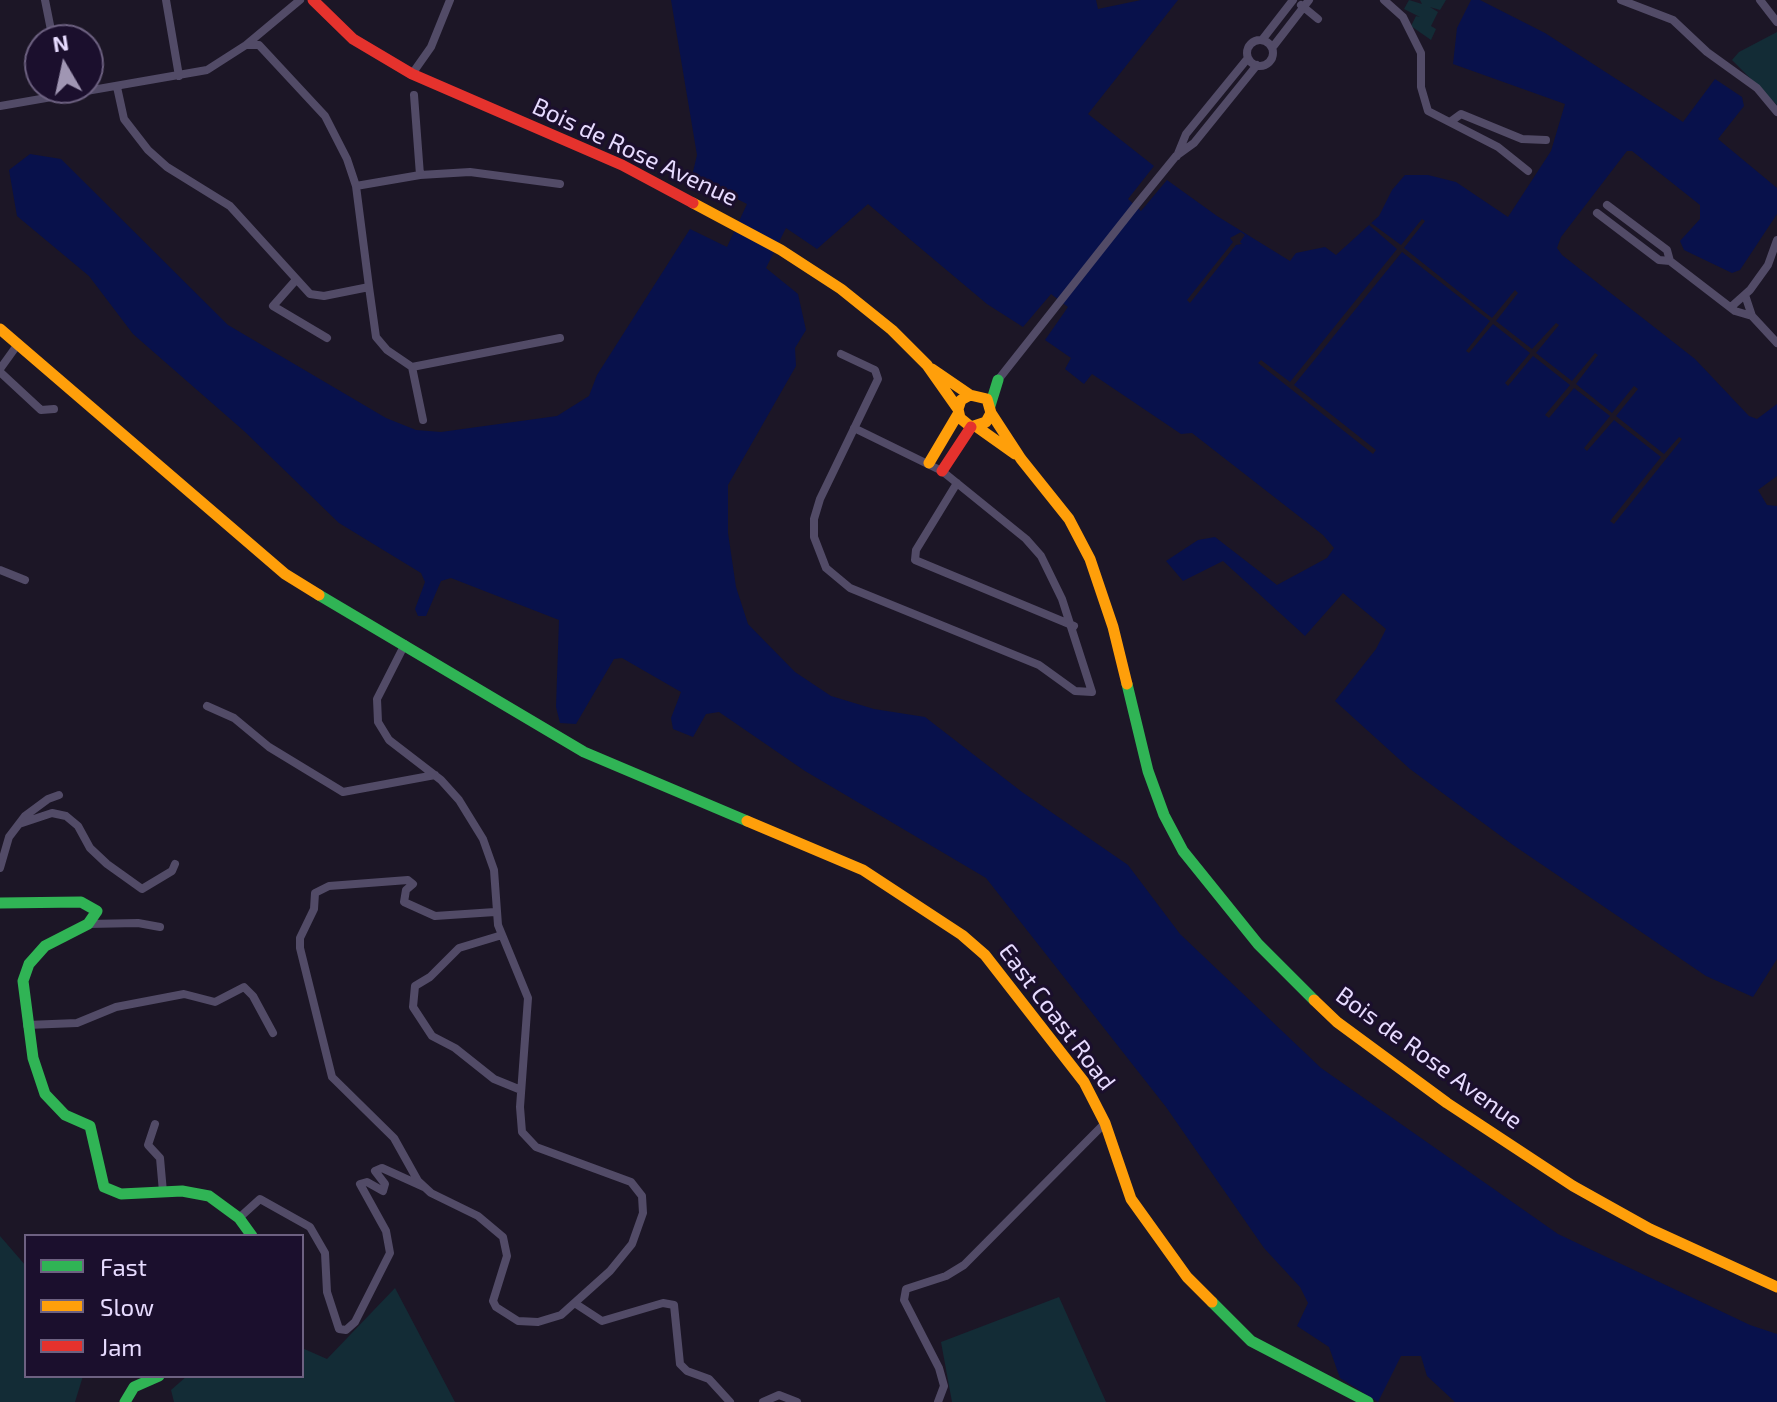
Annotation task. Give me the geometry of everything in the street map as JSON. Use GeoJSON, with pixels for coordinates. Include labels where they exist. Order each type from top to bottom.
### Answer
{"type":"FeatureCollection","features":[{"type":"Feature","properties":{"kind":"main road","name":"Bois de Rose Avenue"},"geometry":{"type":"LineString","coordinates":[[313,0],[353,39],[412,74],[622,165],[781,250],[841,289],[892,330],[927,365],[958,411]]}},
{"type":"Feature","properties":{"kind":"main road","name":"East Coast Road"},"geometry":{"type":"LineString","coordinates":[[0,329],[285,574],[584,752],[863,870],[924,908],[985,955],[1084,1082],[1105,1123],[1131,1199],[1187,1277],[1251,1341],[1368,1402]]}},
{"type":"Feature","properties":{"kind":"main road","name":"Bois de Rose Avenue"},"geometry":{"type":"LineString","coordinates":[[927,365],[973,394]]}},
{"type":"Feature","properties":{"kind":"main road"},"geometry":{"type":"LineString","coordinates":[[929,463],[961,400],[998,380]]}},
{"type":"Feature","properties":{"kind":"main road"},"geometry":{"type":"LineString","coordinates":[[942,471],[974,427],[986,422],[998,380]]}},
{"type":"Feature","properties":{"kind":"main road"},"geometry":{"type":"LineString","coordinates":[[973,394],[987,399],[991,410]]}},
{"type":"Feature","properties":{"kind":"main road","name":"Bois de Rose Avenue"},"geometry":{"type":"LineString","coordinates":[[991,410],[1021,459],[1058,502],[1090,559],[1113,627],[1148,771],[1164,815],[1183,851],[1216,896],[1258,944],[1337,1022],[1447,1103],[1573,1186],[1637,1222],[1708,1258],[1777,1287]]}},
{"type":"Feature","properties":{"kind":"main road"},"geometry":{"type":"LineString","coordinates":[[958,411],[974,427]]}},
{"type":"Feature","properties":{"kind":"main road","name":"Bois de Rose Avenue"},"geometry":{"type":"LineString","coordinates":[[974,427],[1021,459]]}},
{"type":"Feature","properties":{"kind":"main road"},"geometry":{"type":"LineString","coordinates":[[0,903],[88,903],[97,911],[88,924],[55,938],[29,964],[23,981],[27,1025],[45,1094],[58,1110],[83,1122],[94,1133],[96,1163],[104,1187],[121,1194],[163,1192],[209,1196],[239,1218],[251,1234]]}},
{"type":"Feature","properties":{"kind":"main road"},"geometry":{"type":"LineString","coordinates":[[125,1402],[134,1387],[154,1378]]}},
{"type":"Feature","properties":{"kind":"street"},"geometry":{"type":"LineString","coordinates":[[45,0],[50,24]]}},
{"type":"Feature","properties":{"kind":"street"},"geometry":{"type":"LineString","coordinates":[[166,0],[179,76]]}},
{"type":"Feature","properties":{"kind":"street"},"geometry":{"type":"LineString","coordinates":[[104,88],[207,70],[246,45],[300,0]]}},
{"type":"Feature","properties":{"kind":"street"},"geometry":{"type":"LineString","coordinates":[[412,74],[431,47],[450,0]]}},
{"type":"Feature","properties":{"kind":"street"},"geometry":{"type":"LineString","coordinates":[[998,380],[1176,156],[1186,134],[1248,58],[1250,44],[1262,40],[1293,0],[1306,4],[1318,19]]}},
{"type":"Feature","properties":{"kind":"street"},"geometry":{"type":"LineString","coordinates":[[1384,0],[1403,17],[1421,53],[1421,87],[1428,111],[1498,147],[1528,171]]}},
{"type":"Feature","properties":{"kind":"street"},"geometry":{"type":"LineString","coordinates":[[1621,0],[1673,20],[1707,52],[1757,88],[1777,112]]}},
{"type":"Feature","properties":{"kind":"street"},"geometry":{"type":"LineString","coordinates":[[1760,0],[1777,22]]}},
{"type":"Feature","properties":{"kind":"street"},"geometry":{"type":"LineString","coordinates":[[1176,156],[1194,143],[1257,65],[1268,62],[1272,48],[1306,4]]}},
{"type":"Feature","properties":{"kind":"street"},"geometry":{"type":"LineString","coordinates":[[1262,40],[1272,48]]}},
{"type":"Feature","properties":{"kind":"street"},"geometry":{"type":"LineString","coordinates":[[246,45],[259,45],[265,49],[325,116],[356,186],[376,337],[387,350],[412,367],[423,420]]}},
{"type":"Feature","properties":{"kind":"street"},"geometry":{"type":"LineString","coordinates":[[1248,58],[1257,65]]}},
{"type":"Feature","properties":{"kind":"street"},"geometry":{"type":"LineString","coordinates":[[117,87],[124,119],[148,150],[167,167],[239,214],[295,281],[310,294],[324,296],[369,287]]}},
{"type":"Feature","properties":{"kind":"street"},"geometry":{"type":"LineString","coordinates":[[414,95],[420,175]]}},
{"type":"Feature","properties":{"kind":"street"},"geometry":{"type":"LineString","coordinates":[[0,106],[24,100]]}},
{"type":"Feature","properties":{"kind":"street"},"geometry":{"type":"LineString","coordinates":[[1450,122],[1461,114],[1522,139],[1546,140]]}},
{"type":"Feature","properties":{"kind":"street"},"geometry":{"type":"LineString","coordinates":[[356,186],[420,175],[470,172],[560,184]]}},
{"type":"Feature","properties":{"kind":"street"},"geometry":{"type":"LineString","coordinates":[[1607,205],[1667,250],[1670,261]]}},
{"type":"Feature","properties":{"kind":"street"},"geometry":{"type":"LineString","coordinates":[[1597,213],[1659,260],[1670,261],[1731,307],[1752,316],[1777,343]]}},
{"type":"Feature","properties":{"kind":"street"},"geometry":{"type":"LineString","coordinates":[[1731,307],[1745,295],[1768,265],[1777,240]]}},
{"type":"Feature","properties":{"kind":"street"},"geometry":{"type":"LineString","coordinates":[[295,281],[273,306],[327,338]]}},
{"type":"Feature","properties":{"kind":"street"},"geometry":{"type":"LineString","coordinates":[[1745,295],[1752,316]]}},
{"type":"Feature","properties":{"kind":"street"},"geometry":{"type":"LineString","coordinates":[[412,367],[560,338]]}},
{"type":"Feature","properties":{"kind":"street"},"geometry":{"type":"LineString","coordinates":[[18,344],[0,370],[41,410],[54,409]]}},
{"type":"Feature","properties":{"kind":"street"},"geometry":{"type":"LineString","coordinates":[[841,354],[877,374],[877,383],[854,428],[814,519],[818,550],[826,568],[839,581],[1039,665],[1075,691],[1092,692],[1074,626],[1041,556],[1005,519],[942,471],[854,428]]}},
{"type":"Feature","properties":{"kind":"street"},"geometry":{"type":"LineString","coordinates":[[957,483],[916,550],[915,560],[1074,626]]}},
{"type":"Feature","properties":{"kind":"street"},"geometry":{"type":"LineString","coordinates":[[0,570],[25,580]]}},
{"type":"Feature","properties":{"kind":"street"},"geometry":{"type":"LineString","coordinates":[[405,644],[377,699],[378,722],[389,740],[435,775],[459,800],[483,839],[496,885],[495,912],[528,998],[519,1123],[536,1147],[631,1182],[642,1196],[643,1213],[632,1244],[576,1304],[561,1315],[538,1322],[518,1321],[496,1307],[493,1301],[507,1256],[503,1237],[492,1224],[456,1208],[425,1187],[394,1138],[332,1077],[300,938],[311,917],[315,893],[329,886],[408,880],[413,884],[406,890],[404,902],[435,916],[495,912]]}},
{"type":"Feature","properties":{"kind":"street"},"geometry":{"type":"LineString","coordinates":[[207,706],[234,718],[269,747],[343,792],[435,775]]}},
{"type":"Feature","properties":{"kind":"street"},"geometry":{"type":"LineString","coordinates":[[0,868],[9,837],[19,824],[39,804],[59,795]]}},
{"type":"Feature","properties":{"kind":"street"},"geometry":{"type":"LineString","coordinates":[[19,824],[43,814],[66,816],[78,826],[101,859],[142,889],[153,886],[175,864]]}},
{"type":"Feature","properties":{"kind":"street"},"geometry":{"type":"LineString","coordinates":[[88,924],[138,923],[160,927]]}},
{"type":"Feature","properties":{"kind":"street"},"geometry":{"type":"LineString","coordinates":[[502,935],[459,948],[430,977],[415,986],[413,1007],[432,1036],[455,1048],[494,1079],[521,1090]]}},
{"type":"Feature","properties":{"kind":"street"},"geometry":{"type":"LineString","coordinates":[[27,1025],[77,1023],[116,1007],[184,994],[215,1002],[244,987],[253,996],[273,1033]]}},
{"type":"Feature","properties":{"kind":"street"},"geometry":{"type":"LineString","coordinates":[[938,1402],[944,1386],[925,1336],[904,1300],[906,1289],[946,1276],[964,1265],[1105,1123]]}},
{"type":"Feature","properties":{"kind":"street"},"geometry":{"type":"LineString","coordinates":[[155,1124],[148,1145],[160,1158],[163,1192]]}},
{"type":"Feature","properties":{"kind":"street"},"geometry":{"type":"LineString","coordinates":[[239,1218],[260,1199],[310,1227],[325,1253],[327,1292],[339,1329],[346,1330],[355,1322],[390,1253],[386,1231],[360,1184],[367,1182],[383,1191],[385,1184],[375,1171],[382,1168],[413,1185],[425,1187]]}},
{"type":"Feature","properties":{"kind":"street"},"geometry":{"type":"LineString","coordinates":[[576,1304],[602,1321],[663,1303],[674,1305],[680,1364],[687,1371],[709,1379],[730,1402]]}},
{"type":"Feature","properties":{"kind":"street"},"geometry":{"type":"LineString","coordinates":[[763,1402],[779,1395],[797,1402]]}},
{"type":"Feature","properties":{"kind":"shaded area"},"geometry":{"type":"Polygon","coordinates":[[[671,0],[1096,0],[1098,9],[1141,0],[1178,0],[1088,114],[1154,166],[1128,199],[1141,211],[1167,180],[1217,216],[1290,261],[1296,253],[1325,247],[1336,255],[1379,216],[1392,190],[1405,175],[1428,175],[1456,182],[1508,217],[1551,151],[1565,104],[1453,64],[1457,28],[1471,0],[1480,0],[1545,33],[1683,122],[1715,79],[1742,97],[1744,106],[1718,139],[1777,188],[1777,214],[1740,270],[1732,273],[1684,250],[1680,241],[1700,219],[1700,205],[1632,151],[1627,151],[1561,237],[1557,248],[1695,359],[1749,416],[1757,419],[1777,404],[1777,476],[1758,490],[1767,505],[1777,506],[1777,959],[1753,997],[1706,976],[1513,845],[1410,769],[1335,701],[1376,649],[1386,629],[1343,593],[1305,636],[1223,561],[1183,581],[1166,561],[1198,540],[1215,537],[1277,585],[1327,558],[1334,548],[1323,535],[1192,433],[1181,434],[1092,374],[1084,384],[1065,369],[1071,358],[1045,340],[1068,307],[1051,294],[1023,327],[987,304],[868,204],[817,249],[786,228],[766,268],[798,294],[806,330],[795,348],[796,366],[728,485],[728,533],[736,587],[748,624],[795,672],[831,696],[874,709],[925,717],[1022,792],[1128,865],[1180,934],[1321,1068],[1558,1234],[1750,1325],[1777,1334],[1777,1402],[1455,1402],[1427,1376],[1421,1356],[1401,1356],[1378,1402],[1340,1378],[1329,1347],[1297,1326],[1308,1303],[1300,1287],[1264,1248],[1166,1107],[986,878],[805,771],[719,712],[706,714],[693,737],[673,729],[671,718],[681,692],[622,658],[614,659],[576,724],[560,723],[556,707],[559,620],[451,578],[441,581],[426,616],[418,616],[415,609],[425,582],[421,573],[339,523],[244,431],[133,334],[89,276],[17,216],[9,170],[30,154],[61,159],[228,325],[386,418],[416,430],[441,432],[557,416],[589,396],[597,375],[690,229],[727,247],[747,204],[692,176],[697,155],[671,0]]]}},
{"type":"Feature","properties":{"kind":"shaded area"},"geometry":{"type":"Polygon","coordinates":[[[1409,0],[1422,4],[1420,0],[1446,0],[1440,10],[1430,7],[1438,12],[1431,26],[1436,29],[1431,40],[1411,26],[1416,16],[1420,17],[1404,9],[1409,0]]]}},
{"type":"Feature","properties":{"kind":"shaded area"},"geometry":{"type":"Polygon","coordinates":[[[1777,32],[1777,105],[1732,60],[1739,52],[1777,32]]]}},
{"type":"Feature","properties":{"kind":"shaded area"},"geometry":{"type":"Polygon","coordinates":[[[0,1236],[24,1264],[24,1378],[82,1378],[75,1402],[0,1402],[0,1236]]]}},
{"type":"Feature","properties":{"kind":"shaded area"},"geometry":{"type":"Polygon","coordinates":[[[395,1288],[455,1402],[174,1402],[171,1390],[185,1378],[304,1378],[304,1349],[327,1359],[395,1288]]]}},
{"type":"Feature","properties":{"kind":"shaded area"},"geometry":{"type":"Polygon","coordinates":[[[1059,1297],[1106,1402],[952,1402],[941,1342],[1059,1297]]]}},
{"type":"Feature","properties":{"kind":"pier"},"geometry":{"type":"Polygon","coordinates":[[[1422,219],[1425,221],[1404,248],[1492,318],[1515,290],[1518,293],[1496,321],[1532,349],[1556,323],[1559,325],[1536,353],[1572,381],[1595,353],[1598,355],[1576,384],[1612,413],[1634,386],[1638,389],[1616,416],[1664,454],[1679,437],[1682,439],[1614,524],[1610,521],[1661,457],[1614,420],[1587,451],[1584,448],[1610,416],[1574,388],[1549,418],[1545,415],[1570,385],[1533,356],[1508,386],[1505,383],[1530,353],[1493,324],[1469,353],[1466,351],[1490,321],[1402,252],[1294,385],[1376,450],[1373,454],[1258,363],[1261,360],[1290,382],[1397,249],[1369,225],[1371,223],[1401,245],[1422,219]]]}},
{"type":"Feature","properties":{"kind":"pier"},"geometry":{"type":"Polygon","coordinates":[[[1241,232],[1245,235],[1240,242],[1242,244],[1236,245],[1190,303],[1187,300],[1233,242],[1230,238],[1241,232]]]}},
{"type":"Feature","properties":{"kind":"traffic: fast"},"geometry":{"type":"LineString","coordinates":[[990,406],[998,380]]}},
{"type":"Feature","properties":{"kind":"traffic: fast"},"geometry":{"type":"LineString","coordinates":[[319,595],[584,752],[747,821]]}},
{"type":"Feature","properties":{"kind":"traffic: fast"},"geometry":{"type":"LineString","coordinates":[[1127,684],[1148,771],[1164,815],[1183,851],[1258,944],[1314,1000]]}},
{"type":"Feature","properties":{"kind":"traffic: fast"},"geometry":{"type":"LineString","coordinates":[[0,903],[81,902],[97,911],[88,924],[45,946],[29,964],[23,981],[33,1058],[45,1094],[65,1115],[90,1126],[104,1187],[121,1194],[182,1191],[209,1196],[239,1218],[251,1234]]}},
{"type":"Feature","properties":{"kind":"traffic: fast"},"geometry":{"type":"LineString","coordinates":[[1212,1302],[1251,1341],[1368,1402]]}},
{"type":"Feature","properties":{"kind":"traffic: fast"},"geometry":{"type":"LineString","coordinates":[[125,1402],[134,1387],[154,1378]]}},
{"type":"Feature","properties":{"kind":"traffic: slow"},"geometry":{"type":"LineString","coordinates":[[693,203],[781,250],[841,289],[892,330],[927,365],[958,409]]}},
{"type":"Feature","properties":{"kind":"traffic: slow"},"geometry":{"type":"LineString","coordinates":[[0,329],[285,574],[319,595]]}},
{"type":"Feature","properties":{"kind":"traffic: slow"},"geometry":{"type":"LineString","coordinates":[[932,369],[970,395]]}},
{"type":"Feature","properties":{"kind":"traffic: slow"},"geometry":{"type":"LineString","coordinates":[[991,413],[986,422],[971,427],[960,418],[958,409],[961,400],[970,395],[987,399],[991,413],[1021,459],[1069,519],[1090,559],[1113,627],[1127,684]]}},
{"type":"Feature","properties":{"kind":"traffic: slow"},"geometry":{"type":"LineString","coordinates":[[929,463],[958,414]]}},
{"type":"Feature","properties":{"kind":"traffic: slow"},"geometry":{"type":"LineString","coordinates":[[977,427],[1015,454]]}},
{"type":"Feature","properties":{"kind":"traffic: slow"},"geometry":{"type":"LineString","coordinates":[[747,821],[863,870],[962,935],[985,955],[1084,1082],[1105,1123],[1131,1199],[1187,1277],[1212,1302]]}},
{"type":"Feature","properties":{"kind":"traffic: slow"},"geometry":{"type":"LineString","coordinates":[[1314,1000],[1337,1022],[1447,1103],[1573,1186],[1650,1229],[1777,1287]]}},
{"type":"Feature","properties":{"kind":"traffic: jam"},"geometry":{"type":"LineString","coordinates":[[313,0],[353,39],[412,74],[622,165],[693,203]]}},
{"type":"Feature","properties":{"kind":"traffic: jam"},"geometry":{"type":"LineString","coordinates":[[942,471],[971,427]]}}]}
